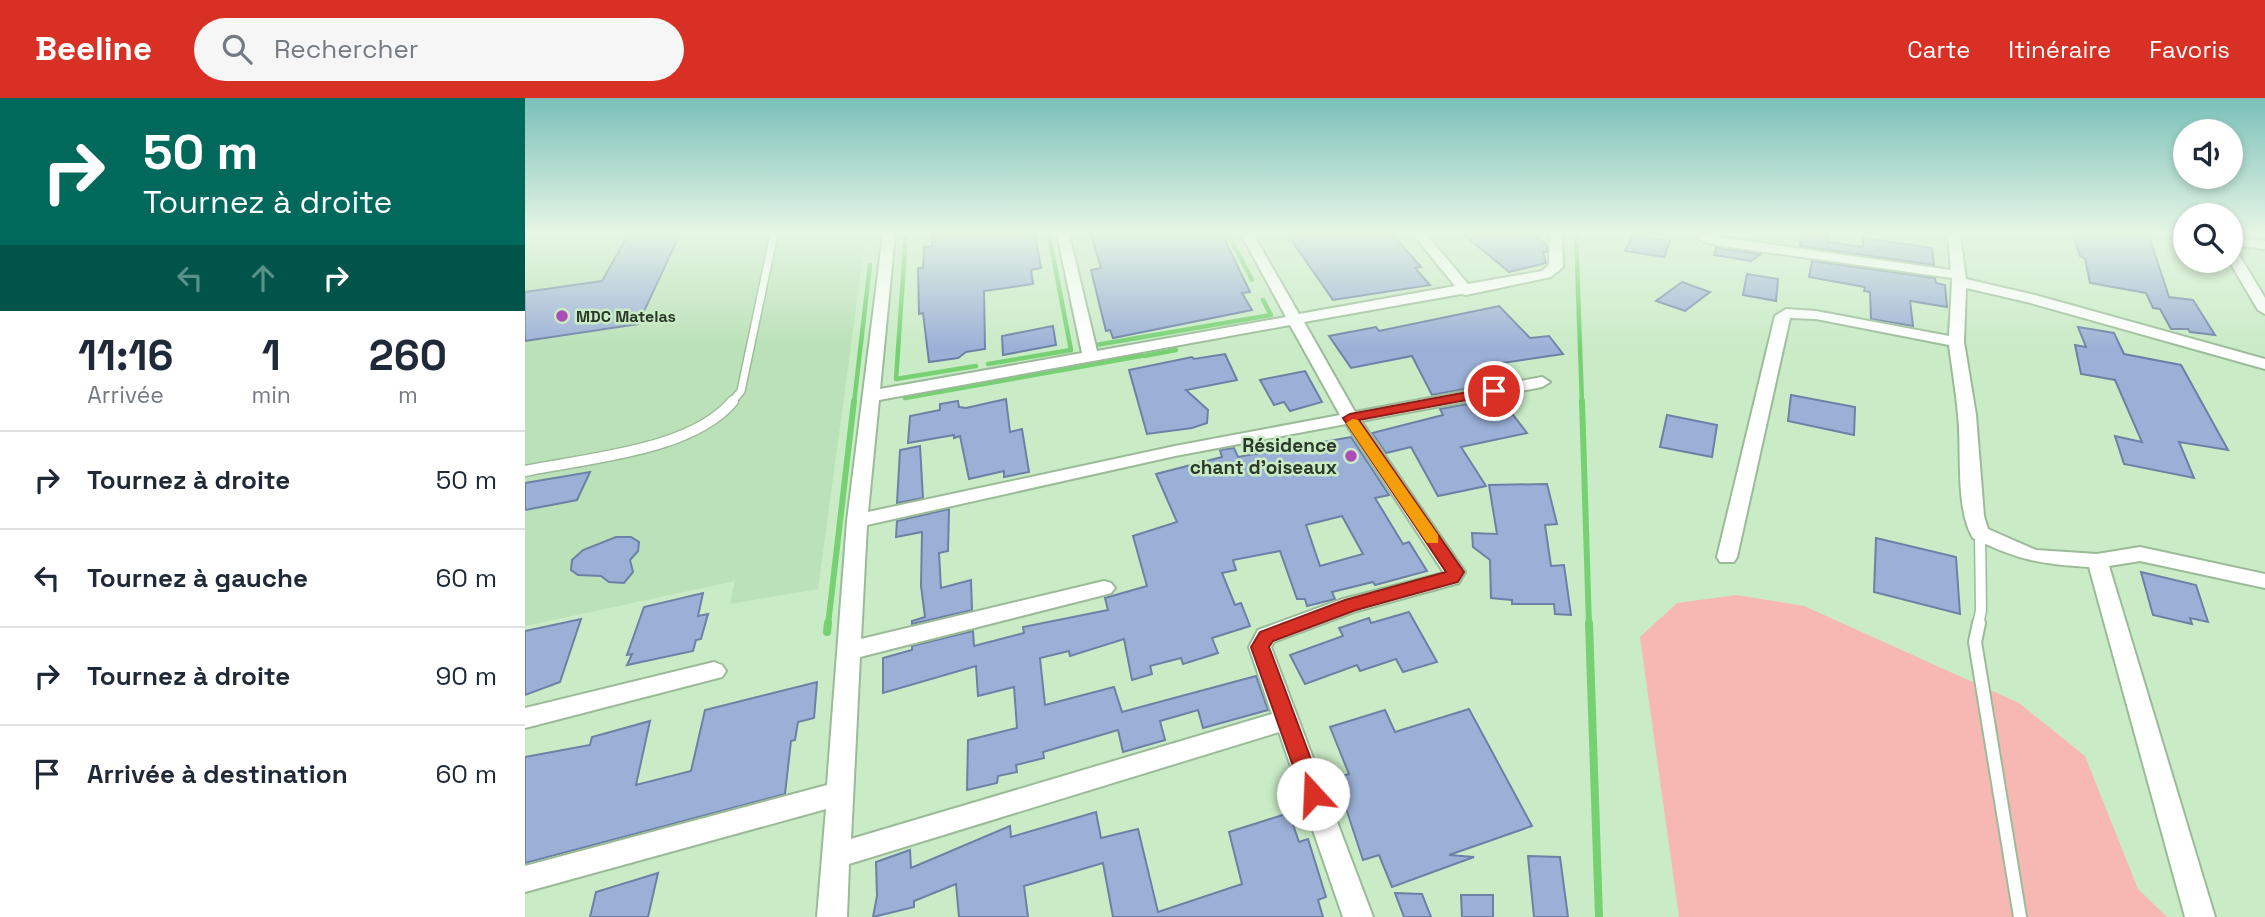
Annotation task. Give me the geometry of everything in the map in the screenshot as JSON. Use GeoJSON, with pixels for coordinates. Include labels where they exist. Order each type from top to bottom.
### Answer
{"type":"FeatureCollection","features":[{"type":"Feature","properties":{"kind":"street"},"geometry":{"type":"LineString","coordinates":[[832,917],[857,522],[885,272]]}},
{"type":"Feature","properties":{"kind":"street"},"geometry":{"type":"LineString","coordinates":[[1071,272],[1090,356]]}},
{"type":"Feature","properties":{"kind":"street"},"geometry":{"type":"LineString","coordinates":[[1268,272],[1350,418],[1455,572],[1452,578],[1352,604],[1266,636],[1260,647],[1358,917]]}},
{"type":"Feature","properties":{"kind":"street"},"geometry":{"type":"LineString","coordinates":[[1451,272],[1466,291]]}},
{"type":"Feature","properties":{"kind":"street"},"geometry":{"type":"LineString","coordinates":[[871,396],[1466,291],[1549,272]]}},
{"type":"Feature","properties":{"kind":"street"},"geometry":{"type":"LineString","coordinates":[[1920,272],[1958,278],[2265,363]]}},
{"type":"Feature","properties":{"kind":"street"},"geometry":{"type":"LineString","coordinates":[[1957,272],[1956,342],[1967,415],[1974,516],[1980,533],[2016,551],[2036,557],[2097,561],[2140,554],[2265,580]]}},
{"type":"Feature","properties":{"kind":"street"},"geometry":{"type":"LineString","coordinates":[[2243,273],[2265,310]]}},
{"type":"Feature","properties":{"kind":"street"},"geometry":{"type":"LineString","coordinates":[[1727,557],[1780,318],[1786,313],[1816,315],[1956,342]]}},
{"type":"Feature","properties":{"kind":"street"},"geometry":{"type":"LineString","coordinates":[[857,522],[1175,452],[1542,382]]}},
{"type":"Feature","properties":{"kind":"street"},"geometry":{"type":"LineString","coordinates":[[2097,561],[2200,917]]}},
{"type":"Feature","properties":{"kind":"street"},"geometry":{"type":"LineString","coordinates":[[848,651],[1104,588]]}},
{"type":"Feature","properties":{"kind":"street"},"geometry":{"type":"LineString","coordinates":[[525,718],[714,671]]}},
{"type":"Feature","properties":{"kind":"street"},"geometry":{"type":"LineString","coordinates":[[835,856],[1286,720]]}},
{"type":"Feature","properties":{"kind":"street"},"geometry":{"type":"LineString","coordinates":[[525,879],[838,794]]}},
{"type":"Feature","properties":{"kind":"lane"},"geometry":{"type":"LineString","coordinates":[[525,471],[679,439],[703,428],[722,414],[741,391],[766,272]]}},
{"type":"Feature","properties":{"kind":"lane"},"geometry":{"type":"LineString","coordinates":[[1980,533],[1980,610],[1975,642],[2020,917]]}},
{"type":"Feature","properties":{"kind":"shaded area"},"geometry":{"type":"Polygon","coordinates":[[[525,272],[861,272],[818,589],[730,604],[735,581],[525,626],[525,272]]]}},
{"type":"Feature","properties":{"kind":"shaded area"},"geometry":{"type":"Polygon","coordinates":[[[1736,595],[1804,606],[2019,703],[2085,756],[2138,889],[2167,917],[1679,917],[1640,637],[1677,603],[1736,595]]]}},
{"type":"Feature","properties":{"kind":"building"},"geometry":{"type":"Polygon","coordinates":[[[607,272],[662,272],[638,324],[525,341],[525,292],[602,281],[607,272]]]}},
{"type":"Feature","properties":{"kind":"building"},"geometry":{"type":"Polygon","coordinates":[[[918,272],[1031,272],[1033,284],[984,291],[985,349],[966,352],[958,358],[929,362],[923,313],[919,314],[918,272]]]}},
{"type":"Feature","properties":{"kind":"building"},"geometry":{"type":"Polygon","coordinates":[[[1092,272],[1240,272],[1250,292],[1242,293],[1252,310],[1113,338],[1110,330],[1106,331],[1092,272]]]}},
{"type":"Feature","properties":{"kind":"building"},"geometry":{"type":"Polygon","coordinates":[[[1314,272],[1419,272],[1430,285],[1333,300],[1314,272]]]}},
{"type":"Feature","properties":{"kind":"building"},"geometry":{"type":"Polygon","coordinates":[[[1810,272],[1893,272],[1935,278],[1936,283],[1945,285],[1947,307],[1910,301],[1913,326],[1871,319],[1870,292],[1864,291],[1865,287],[1809,277],[1810,272]]]}},
{"type":"Feature","properties":{"kind":"building"},"geometry":{"type":"Polygon","coordinates":[[[2088,272],[2161,272],[2169,297],[2193,300],[2215,335],[2190,332],[2188,329],[2171,329],[2160,309],[2153,308],[2146,293],[2090,283],[2088,272]]]}},
{"type":"Feature","properties":{"kind":"building"},"geometry":{"type":"Polygon","coordinates":[[[1747,274],[1778,279],[1776,301],[1743,295],[1747,274]]]}},
{"type":"Feature","properties":{"kind":"building"},"geometry":{"type":"Polygon","coordinates":[[[1682,282],[1710,292],[1685,311],[1656,301],[1682,282]]]}},
{"type":"Feature","properties":{"kind":"building"},"geometry":{"type":"Polygon","coordinates":[[[1499,306],[1530,338],[1549,336],[1563,354],[1502,363],[1513,380],[1432,395],[1412,356],[1351,368],[1329,336],[1376,327],[1379,331],[1499,306]]]}},
{"type":"Feature","properties":{"kind":"building"},"geometry":{"type":"Polygon","coordinates":[[[1053,326],[1056,345],[1003,355],[1002,336],[1053,326]]]}},
{"type":"Feature","properties":{"kind":"building"},"geometry":{"type":"Polygon","coordinates":[[[2078,327],[2114,333],[2124,354],[2181,365],[2228,450],[2179,442],[2194,478],[2124,464],[2115,436],[2142,442],[2115,380],[2081,374],[2075,345],[2086,347],[2078,327]]]}},
{"type":"Feature","properties":{"kind":"building"},"geometry":{"type":"Polygon","coordinates":[[[1225,354],[1237,380],[1186,390],[1208,410],[1207,423],[1192,428],[1147,434],[1129,370],[1192,357],[1194,359],[1225,354]]]}},
{"type":"Feature","properties":{"kind":"building"},"geometry":{"type":"Polygon","coordinates":[[[1305,371],[1322,402],[1290,411],[1284,402],[1274,405],[1260,380],[1305,371]]]}},
{"type":"Feature","properties":{"kind":"building"},"geometry":{"type":"Polygon","coordinates":[[[1791,395],[1855,407],[1854,435],[1788,421],[1791,395]]]}},
{"type":"Feature","properties":{"kind":"building"},"geometry":{"type":"Polygon","coordinates":[[[1500,398],[1527,433],[1461,447],[1486,486],[1438,496],[1411,447],[1386,453],[1372,433],[1443,415],[1440,409],[1500,398]]]}},
{"type":"Feature","properties":{"kind":"building"},"geometry":{"type":"Polygon","coordinates":[[[1006,399],[1010,432],[1022,429],[1029,472],[1004,477],[1004,471],[969,479],[960,436],[908,443],[910,416],[940,410],[940,404],[958,401],[959,407],[966,408],[1006,399]]]}},
{"type":"Feature","properties":{"kind":"building"},"geometry":{"type":"Polygon","coordinates":[[[1667,415],[1717,425],[1712,457],[1660,447],[1667,415]]]}},
{"type":"Feature","properties":{"kind":"building"},"geometry":{"type":"Polygon","coordinates":[[[1351,437],[1389,495],[1375,498],[1403,544],[1409,542],[1427,571],[1375,585],[1373,582],[1332,592],[1335,599],[1307,606],[1305,599],[1297,599],[1280,551],[1233,560],[1236,570],[1222,573],[1235,605],[1241,603],[1250,626],[1212,638],[1218,653],[1183,664],[1181,658],[1150,666],[1152,674],[1132,680],[1124,639],[1070,656],[1069,651],[1040,658],[1045,705],[1114,687],[1122,712],[1256,676],[1268,710],[1203,728],[1198,710],[1160,721],[1165,740],[1123,752],[1118,730],[1043,752],[1044,758],[1016,765],[1017,772],[998,776],[997,783],[967,790],[968,740],[1017,728],[1014,687],[978,696],[976,666],[883,693],[883,658],[912,650],[912,646],[973,631],[974,646],[1024,633],[1023,627],[1108,610],[1105,598],[1147,586],[1133,536],[1177,522],[1156,474],[1222,457],[1220,450],[1234,448],[1238,457],[1351,437]],[[1342,516],[1306,525],[1320,566],[1363,554],[1342,516]]]}},
{"type":"Feature","properties":{"kind":"building"},"geometry":{"type":"Polygon","coordinates":[[[920,446],[923,498],[897,503],[900,450],[920,446]]]}},
{"type":"Feature","properties":{"kind":"building"},"geometry":{"type":"Polygon","coordinates":[[[590,472],[577,500],[525,510],[525,483],[590,472]]]}},
{"type":"Feature","properties":{"kind":"building"},"geometry":{"type":"Polygon","coordinates":[[[1547,484],[1557,524],[1545,525],[1551,566],[1564,565],[1571,615],[1555,614],[1554,604],[1512,604],[1512,600],[1491,598],[1490,560],[1473,547],[1472,533],[1497,534],[1489,485],[1547,484]]]}},
{"type":"Feature","properties":{"kind":"building"},"geometry":{"type":"Polygon","coordinates":[[[949,509],[948,551],[939,553],[941,588],[971,580],[972,610],[912,624],[912,621],[925,617],[921,586],[922,532],[896,537],[897,521],[949,509]]]}},
{"type":"Feature","properties":{"kind":"building"},"geometry":{"type":"Polygon","coordinates":[[[616,537],[631,537],[639,542],[638,551],[630,560],[633,572],[624,583],[609,582],[601,576],[578,575],[571,570],[572,560],[583,550],[616,537]]]}},
{"type":"Feature","properties":{"kind":"building"},"geometry":{"type":"Polygon","coordinates":[[[1876,538],[1956,557],[1960,614],[1874,592],[1876,538]]]}},
{"type":"Feature","properties":{"kind":"building"},"geometry":{"type":"Polygon","coordinates":[[[2141,572],[2196,585],[2208,622],[2190,618],[2192,624],[2153,615],[2141,572]]]}},
{"type":"Feature","properties":{"kind":"building"},"geometry":{"type":"Polygon","coordinates":[[[703,593],[698,616],[708,614],[701,639],[696,640],[693,651],[627,665],[632,654],[627,655],[644,607],[703,593]]]}},
{"type":"Feature","properties":{"kind":"building"},"geometry":{"type":"Polygon","coordinates":[[[1409,612],[1437,662],[1403,672],[1396,659],[1360,671],[1357,665],[1305,684],[1290,655],[1343,636],[1339,628],[1369,618],[1371,623],[1409,612]]]}},
{"type":"Feature","properties":{"kind":"building"},"geometry":{"type":"Polygon","coordinates":[[[581,619],[560,682],[525,695],[525,631],[581,619]]]}},
{"type":"Feature","properties":{"kind":"building"},"geometry":{"type":"Polygon","coordinates":[[[817,682],[814,718],[798,722],[795,740],[791,741],[785,794],[525,863],[525,757],[590,745],[592,737],[650,721],[636,785],[691,771],[705,710],[817,682]]]}},
{"type":"Feature","properties":{"kind":"building"},"geometry":{"type":"Polygon","coordinates":[[[1469,709],[1532,826],[1449,855],[1474,857],[1392,887],[1379,855],[1363,860],[1336,778],[1349,774],[1330,727],[1385,710],[1395,732],[1469,709]]]}},
{"type":"Feature","properties":{"kind":"building"},"geometry":{"type":"Polygon","coordinates":[[[1096,812],[1101,838],[1138,829],[1158,912],[1242,884],[1229,832],[1289,813],[1299,842],[1308,839],[1326,897],[1318,900],[1323,917],[1113,917],[1103,863],[1024,886],[1028,917],[959,917],[956,884],[914,901],[914,907],[873,917],[877,896],[876,862],[910,850],[911,868],[1010,826],[1011,837],[1096,812]]]}},
{"type":"Feature","properties":{"kind":"building"},"geometry":{"type":"Polygon","coordinates":[[[1528,856],[1560,857],[1568,917],[1534,917],[1528,856]]]}},
{"type":"Feature","properties":{"kind":"building"},"geometry":{"type":"Polygon","coordinates":[[[658,873],[648,917],[590,917],[596,892],[658,873]]]}},
{"type":"Feature","properties":{"kind":"building"},"geometry":{"type":"Polygon","coordinates":[[[1395,893],[1422,894],[1431,917],[1404,917],[1395,893]]]}},
{"type":"Feature","properties":{"kind":"building"},"geometry":{"type":"Polygon","coordinates":[[[1461,895],[1493,895],[1493,917],[1462,917],[1461,895]]]}},
{"type":"Feature","properties":{"kind":"waterway"},"geometry":{"type":"LineString","coordinates":[[854,403],[869,272]]}},
{"type":"Feature","properties":{"kind":"waterway"},"geometry":{"type":"LineString","coordinates":[[903,272],[896,379],[976,366]]}},
{"type":"Feature","properties":{"kind":"waterway"},"geometry":{"type":"LineString","coordinates":[[988,364],[1071,350],[1056,272]]}},
{"type":"Feature","properties":{"kind":"waterway"},"geometry":{"type":"LineString","coordinates":[[1248,272],[1252,280]]}},
{"type":"Feature","properties":{"kind":"waterway"},"geometry":{"type":"LineString","coordinates":[[1577,272],[1582,403]]}},
{"type":"Feature","properties":{"kind":"waterway"},"geometry":{"type":"LineString","coordinates":[[1096,345],[1271,315],[1263,300]]}},
{"type":"Feature","properties":{"kind":"waterway"},"geometry":{"type":"LineString","coordinates":[[1144,356],[1176,350]]}},
{"type":"Feature","properties":{"kind":"waterway"},"geometry":{"type":"LineString","coordinates":[[905,398],[1141,356]]}},
{"type":"Feature","properties":{"kind":"waterway"},"geometry":{"type":"LineString","coordinates":[[828,625],[854,401]]}},
{"type":"Feature","properties":{"kind":"waterway"},"geometry":{"type":"LineString","coordinates":[[1582,401],[1589,625]]}},
{"type":"Feature","properties":{"kind":"waterway"},"geometry":{"type":"LineString","coordinates":[[827,632],[828,623]]}},
{"type":"Feature","properties":{"kind":"waterway"},"geometry":{"type":"LineString","coordinates":[[1589,623],[1599,917]]}},
{"type":"Feature","properties":{"kind":"slow traffic"},"geometry":{"type":"LineString","coordinates":[[1353,423],[1433,539]]}},
{"type":"Feature","properties":{"kind":"place","name":"MDC Matelas"},"geometry":{"type":"Point","coordinates":[562,316]}},
{"type":"Feature","properties":{"kind":"place","name":"Résidence chant d'oiseaux"},"geometry":{"type":"Point","coordinates":[1351,456]}},
{"type":"Feature","properties":{"kind":"route"},"geometry":{"type":"LineString","coordinates":[[1313,794],[1260,647],[1266,636],[1352,604],[1452,578],[1455,572],[1350,418],[1494,391]]}}]}
